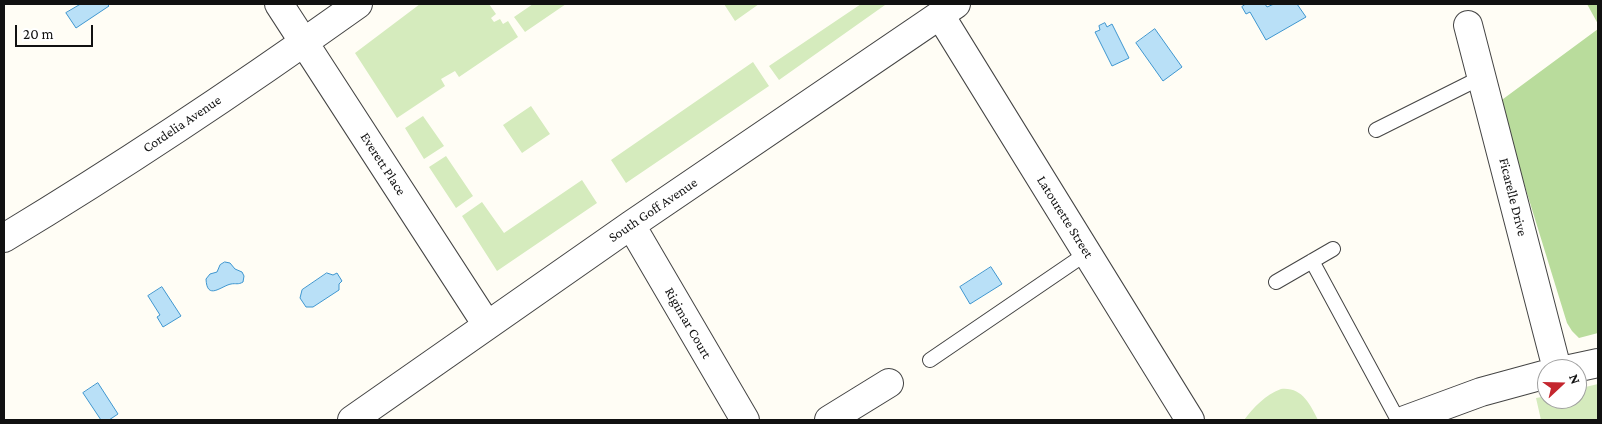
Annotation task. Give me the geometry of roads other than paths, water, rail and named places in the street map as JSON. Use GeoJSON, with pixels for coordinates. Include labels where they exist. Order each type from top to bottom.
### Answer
{"type":"FeatureCollection","features":[{"type":"Feature","properties":{"kind":"street","name":"Everett Place"},"geometry":{"type":"LineString","coordinates":[[279,4],[487,325]]}},
{"type":"Feature","properties":{"kind":"street","name":"Cordelia Avenue"},"geometry":{"type":"LineString","coordinates":[[4,238],[82,191],[358,4]]}},
{"type":"Feature","properties":{"kind":"street","name":"South Goff Avenue"},"geometry":{"type":"LineString","coordinates":[[352,420],[631,225],[948,9]]}},
{"type":"Feature","properties":{"kind":"street","name":"Latourette Street"},"geometry":{"type":"LineString","coordinates":[[948,9],[1087,253],[1190,420]]}},
{"type":"Feature","properties":{"kind":"street","name":"Ficarelle Drive"},"geometry":{"type":"LineString","coordinates":[[1468,25],[1554,359]]}},
{"type":"Feature","properties":{"kind":"street","name":"Rigimar Court"},"geometry":{"type":"LineString","coordinates":[[631,225],[745,420]]}},
{"type":"Feature","properties":{"kind":"street"},"geometry":{"type":"LineString","coordinates":[[1405,420],[1481,392],[1537,377]]}},
{"type":"Feature","properties":{"kind":"street"},"geometry":{"type":"LineString","coordinates":[[829,420],[889,384]]}},
{"type":"Feature","properties":{"kind":"lane"},"geometry":{"type":"LineString","coordinates":[[1376,130],[1482,77]]}},
{"type":"Feature","properties":{"kind":"lane"},"geometry":{"type":"LineString","coordinates":[[1276,282],[1333,249]]}},
{"type":"Feature","properties":{"kind":"lane"},"geometry":{"type":"LineString","coordinates":[[930,360],[1087,253]]}},
{"type":"Feature","properties":{"kind":"lane"},"geometry":{"type":"LineString","coordinates":[[1312,261],[1398,420]]}},
{"type":"Feature","properties":{"kind":"water"},"geometry":{"type":"Polygon","coordinates":[[[81,4],[107,4],[109,6],[76,28],[66,13],[81,4]]]}},
{"type":"Feature","properties":{"kind":"water"},"geometry":{"type":"Polygon","coordinates":[[[1246,4],[1265,4],[1267,7],[1274,4],[1297,4],[1306,17],[1266,40],[1250,12],[1246,14],[1242,7],[1246,4]]]}},
{"type":"Feature","properties":{"kind":"water"},"geometry":{"type":"Polygon","coordinates":[[[1105,23],[1107,27],[1112,24],[1129,58],[1112,66],[1095,32],[1100,30],[1099,26],[1105,23]]]}},
{"type":"Feature","properties":{"kind":"water"},"geometry":{"type":"Polygon","coordinates":[[[1155,29],[1182,67],[1163,81],[1136,43],[1155,29]]]}},
{"type":"Feature","properties":{"kind":"water"},"geometry":{"type":"Polygon","coordinates":[[[225,262],[230,263],[235,269],[242,272],[244,276],[243,282],[212,291],[207,286],[206,279],[210,274],[217,272],[220,265],[225,262]]]}},
{"type":"Feature","properties":{"kind":"water"},"geometry":{"type":"Polygon","coordinates":[[[991,267],[1002,284],[970,304],[960,287],[991,267]]]}},
{"type":"Feature","properties":{"kind":"water"},"geometry":{"type":"Polygon","coordinates":[[[327,273],[333,275],[337,273],[342,281],[339,284],[339,290],[313,307],[306,307],[300,298],[302,290],[327,273]]]}},
{"type":"Feature","properties":{"kind":"water"},"geometry":{"type":"Polygon","coordinates":[[[162,287],[181,316],[163,327],[157,317],[160,315],[148,296],[162,287]]]}},
{"type":"Feature","properties":{"kind":"water"},"geometry":{"type":"Polygon","coordinates":[[[98,383],[118,414],[109,420],[101,420],[83,393],[98,383]]]}}]}
